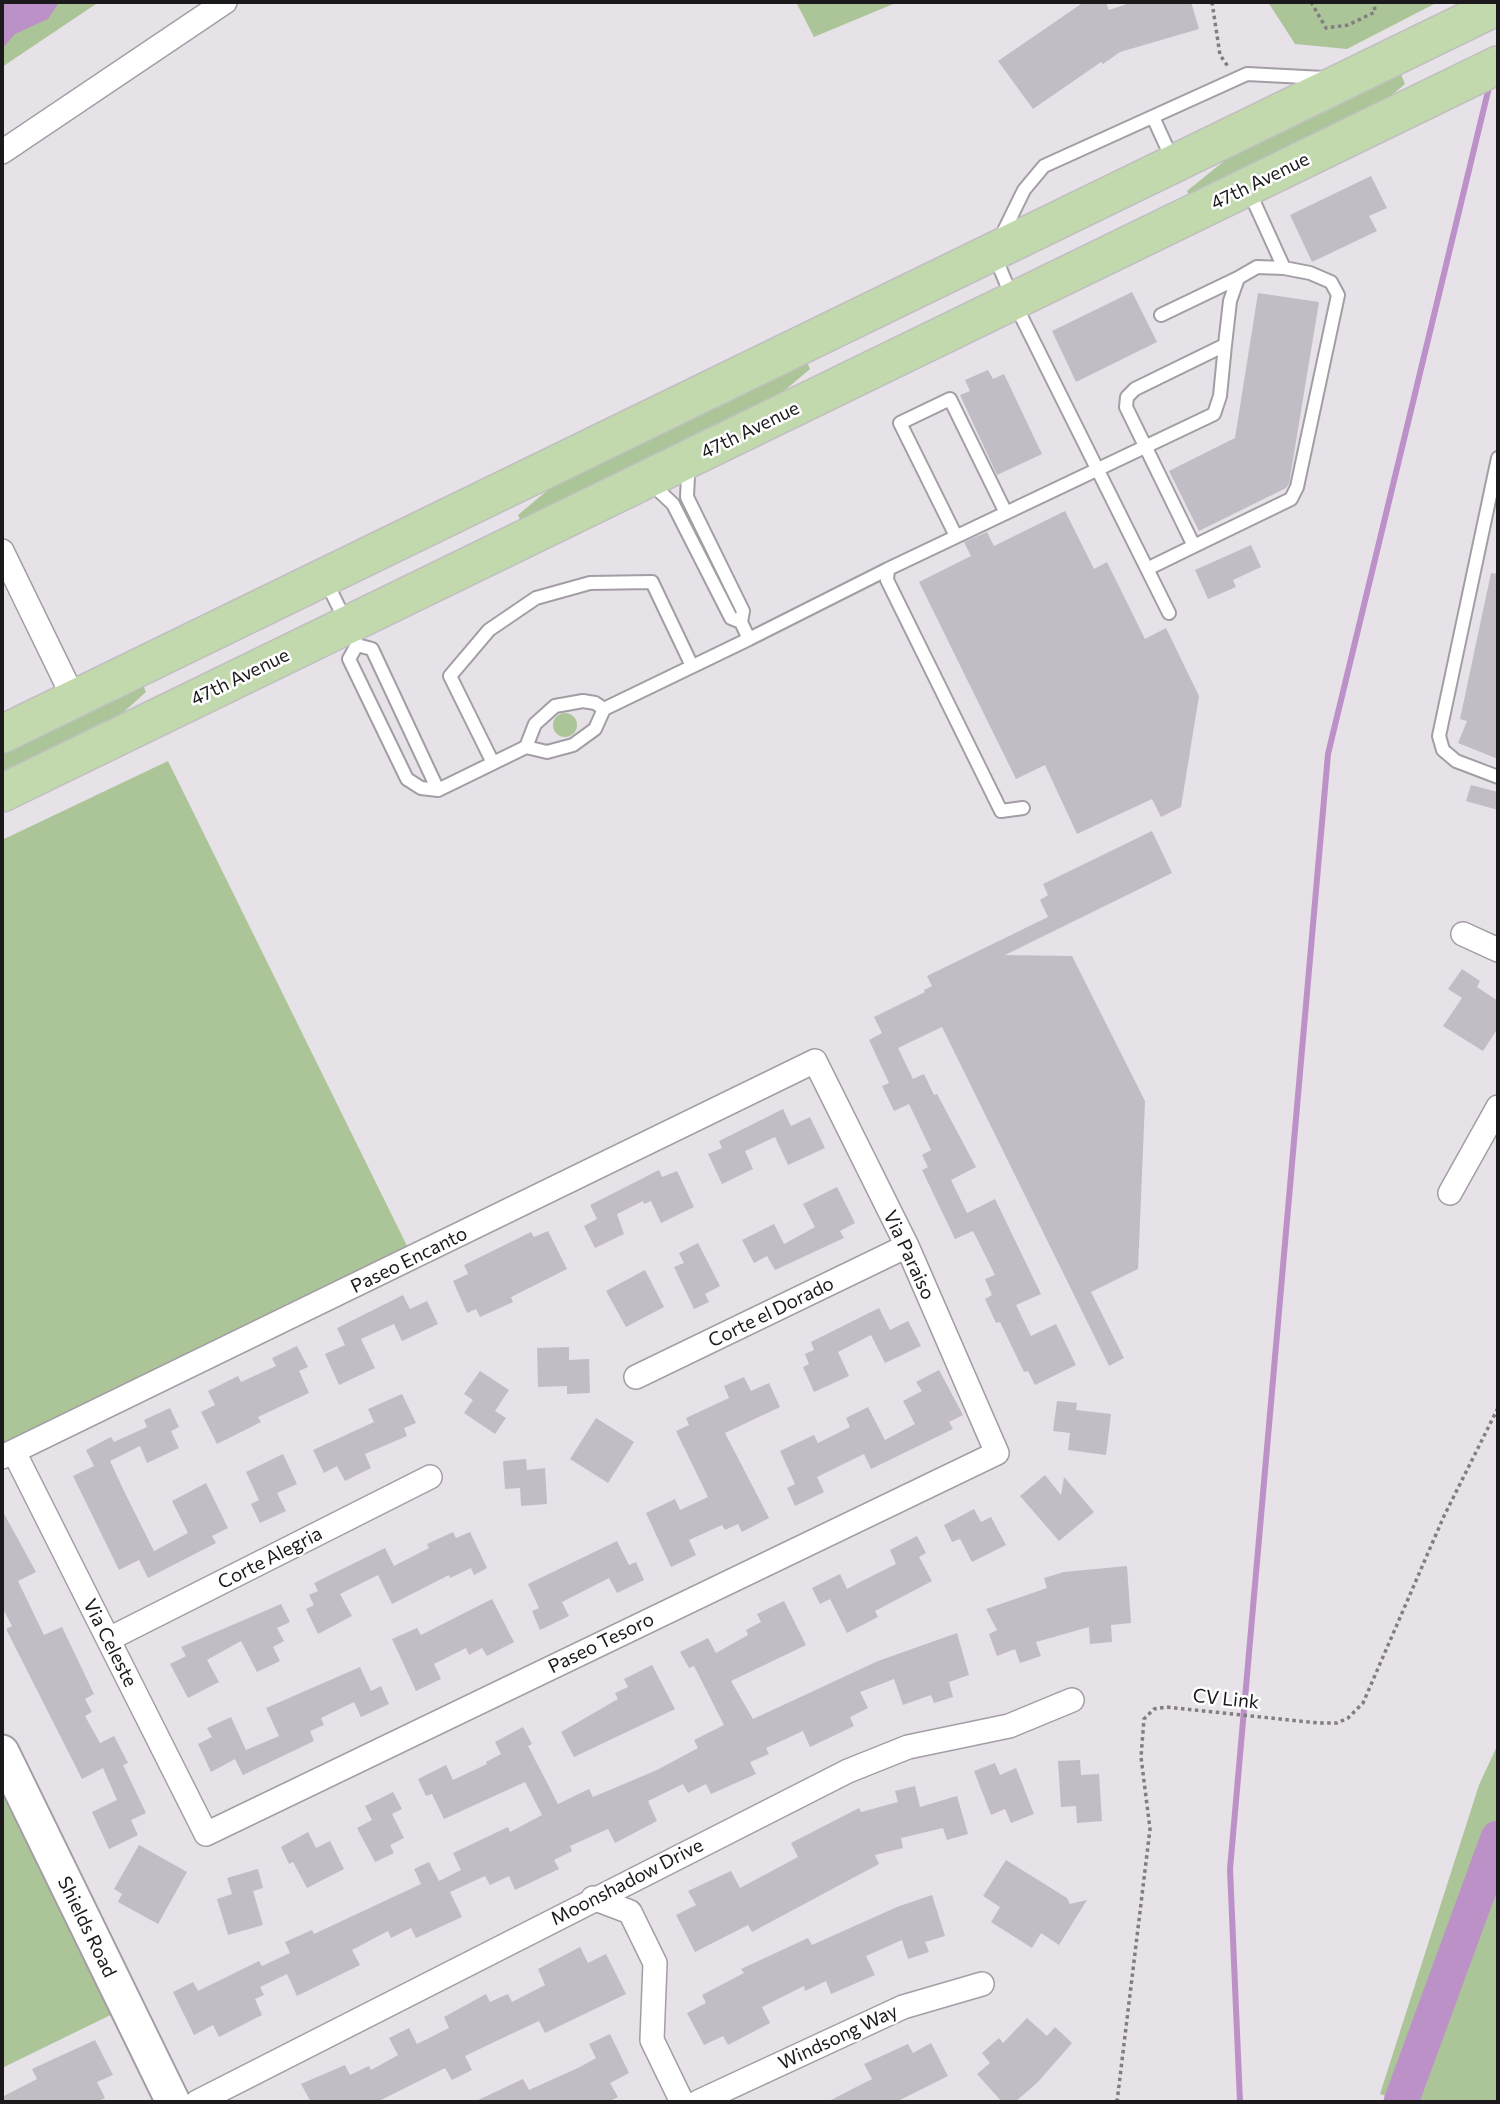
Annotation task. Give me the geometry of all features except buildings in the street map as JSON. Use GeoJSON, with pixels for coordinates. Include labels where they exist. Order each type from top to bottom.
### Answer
{"type":"FeatureCollection","features":[{"type":"Feature","properties":{"kind":"main road"},"geometry":{"type":"LineString","coordinates":[[2,734],[1498,6]]}},
{"type":"Feature","properties":{"kind":"main road","name":"47th Avenue"},"geometry":{"type":"LineString","coordinates":[[2,793],[352,635],[637,485],[1498,65]]}},
{"type":"Feature","properties":{"kind":"main road"},"geometry":{"type":"LineString","coordinates":[[1014,302],[1022,279],[1040,262],[1160,204],[1241,132]]}},
{"type":"Feature","properties":{"kind":"main road"},"geometry":{"type":"LineString","coordinates":[[755,427],[839,355],[964,293],[982,274],[994,252]]}},
{"type":"Feature","properties":{"kind":"street"},"geometry":{"type":"LineString","coordinates":[[2,152],[225,2]]}},
{"type":"Feature","properties":{"kind":"street"},"geometry":{"type":"LineString","coordinates":[[2,551],[74,699]]}},
{"type":"Feature","properties":{"kind":"street"},"geometry":{"type":"LineString","coordinates":[[1463,934],[1498,950]]}},
{"type":"Feature","properties":{"kind":"street","name":"Via Paraiso"},"geometry":{"type":"LineString","coordinates":[[815,1061],[906,1246],[997,1453]]}},
{"type":"Feature","properties":{"kind":"street","name":"Paseo Encanto"},"geometry":{"type":"LineString","coordinates":[[8,1454],[815,1061]]}},
{"type":"Feature","properties":{"kind":"street"},"geometry":{"type":"LineString","coordinates":[[1450,1193],[1498,1107]]}},
{"type":"Feature","properties":{"kind":"street","name":"Corte el Dorado"},"geometry":{"type":"LineString","coordinates":[[636,1377],[906,1246]]}},
{"type":"Feature","properties":{"kind":"street","name":"Paseo Tesoro"},"geometry":{"type":"LineString","coordinates":[[206,1834],[997,1453]]}},
{"type":"Feature","properties":{"kind":"street","name":"Via Celeste"},"geometry":{"type":"LineString","coordinates":[[8,1454],[109,1639],[206,1834]]}},
{"type":"Feature","properties":{"kind":"street","name":"Corte Alegria"},"geometry":{"type":"LineString","coordinates":[[109,1639],[430,1477]]}},
{"type":"Feature","properties":{"kind":"street","name":"Moonshadow Drive"},"geometry":{"type":"LineString","coordinates":[[197,2102],[593,1898],[848,1771],[908,1747],[1009,1726],[1072,1700]]}},
{"type":"Feature","properties":{"kind":"street","name":"Shields Road"},"geometry":{"type":"LineString","coordinates":[[2,1752],[173,2102]]}},
{"type":"Feature","properties":{"kind":"street"},"geometry":{"type":"LineString","coordinates":[[593,1898],[630,1912],[655,1964],[652,2040],[682,2102]]}},
{"type":"Feature","properties":{"kind":"street","name":"Windsong Way"},"geometry":{"type":"LineString","coordinates":[[698,2102],[902,2007],[982,1984]]}},
{"type":"Feature","properties":{"kind":"lane"},"geometry":{"type":"LineString","coordinates":[[1169,613],[1014,302],[994,252],[1024,190],[1044,166],[1241,76],[1349,80]]}},
{"type":"Feature","properties":{"kind":"lane"},"geometry":{"type":"LineString","coordinates":[[1153,117],[1175,164]]}},
{"type":"Feature","properties":{"kind":"lane"},"geometry":{"type":"LineString","coordinates":[[1247,187],[1284,268]]}},
{"type":"Feature","properties":{"kind":"lane"},"geometry":{"type":"LineString","coordinates":[[1147,569],[1291,499],[1297,487],[1338,295],[1331,282],[1310,273],[1257,267],[1161,315]]}},
{"type":"Feature","properties":{"kind":"lane"},"geometry":{"type":"LineString","coordinates":[[352,635],[349,659],[407,779],[421,788],[438,790],[526,747],[547,752],[573,745],[595,729],[604,709],[888,569],[1214,414],[1220,396],[1230,300],[1238,278]]}},
{"type":"Feature","properties":{"kind":"lane"},"geometry":{"type":"LineString","coordinates":[[1194,546],[1125,407],[1127,397],[1135,389],[1225,345]]}},
{"type":"Feature","properties":{"kind":"lane"},"geometry":{"type":"LineString","coordinates":[[956,537],[900,423],[950,399],[1006,513]]}},
{"type":"Feature","properties":{"kind":"lane"},"geometry":{"type":"LineString","coordinates":[[698,455],[688,476],[687,497],[743,611],[741,622],[748,639]]}},
{"type":"Feature","properties":{"kind":"lane"},"geometry":{"type":"LineString","coordinates":[[1498,458],[1439,736],[1443,750],[1455,761],[1498,777]]}},
{"type":"Feature","properties":{"kind":"lane"},"geometry":{"type":"LineString","coordinates":[[637,485],[658,490],[673,504],[731,618],[741,622]]}},
{"type":"Feature","properties":{"kind":"lane"},"geometry":{"type":"LineString","coordinates":[[888,569],[887,580],[1001,811],[1023,808]]}},
{"type":"Feature","properties":{"kind":"lane"},"geometry":{"type":"LineString","coordinates":[[324,577],[352,635],[372,649],[438,790]]}},
{"type":"Feature","properties":{"kind":"lane"},"geometry":{"type":"LineString","coordinates":[[493,763],[450,676],[489,630],[536,598],[590,583],[652,582],[692,666]]}},
{"type":"Feature","properties":{"kind":"lane"},"geometry":{"type":"LineString","coordinates":[[526,747],[535,724],[555,706],[583,701],[595,703],[604,709]]}},
{"type":"Feature","properties":{"kind":"path"},"geometry":{"type":"LineString","coordinates":[[1212,2],[1220,55],[1241,76]]}},
{"type":"Feature","properties":{"kind":"path"},"geometry":{"type":"LineString","coordinates":[[1311,2],[1326,27],[1348,25],[1375,12],[1374,2]]}},
{"type":"Feature","properties":{"kind":"path","name":"CV Link"},"geometry":{"type":"LineString","coordinates":[[1117,2102],[1150,1829],[1141,1757],[1144,1719],[1154,1709],[1169,1707],[1318,1723],[1337,1723],[1348,1718],[1363,1703],[1444,1516],[1498,1408]]}},
{"type":"Feature","properties":{"kind":"green space"},"geometry":{"type":"Polygon","coordinates":[[[2,2],[99,2],[2,67],[2,2]]]}},
{"type":"Feature","properties":{"kind":"green space"},"geometry":{"type":"Polygon","coordinates":[[[796,2],[898,2],[814,37],[796,2]]]}},
{"type":"Feature","properties":{"kind":"green space"},"geometry":{"type":"Polygon","coordinates":[[[1268,2],[1438,2],[1347,49],[1295,44],[1268,2]]]}},
{"type":"Feature","properties":{"kind":"green space"},"geometry":{"type":"Polygon","coordinates":[[[1400,72],[1405,84],[1384,102],[1191,199],[1187,191],[1234,153],[1400,72]]]}},
{"type":"Feature","properties":{"kind":"green space"},"geometry":{"type":"Polygon","coordinates":[[[806,360],[810,369],[778,396],[522,524],[518,515],[561,479],[806,360]]]}},
{"type":"Feature","properties":{"kind":"green space"},"geometry":{"type":"Polygon","coordinates":[[[142,683],[146,692],[117,718],[2,776],[2,752],[142,683]]]}},
{"type":"Feature","properties":{"kind":"green space"},"geometry":{"type":"Polygon","coordinates":[[[565,713],[574,716],[577,725],[574,734],[565,737],[556,734],[553,725],[556,716],[565,713]]]}},
{"type":"Feature","properties":{"kind":"green space"},"geometry":{"type":"Polygon","coordinates":[[[168,761],[413,1258],[2,1457],[2,840],[168,761]]]}},
{"type":"Feature","properties":{"kind":"green space"},"geometry":{"type":"Polygon","coordinates":[[[1498,1744],[1498,2102],[1405,2102],[1380,2094],[1479,1785],[1498,1744]]]}},
{"type":"Feature","properties":{"kind":"green space"},"geometry":{"type":"Polygon","coordinates":[[[2,1752],[127,2007],[2,2068],[2,1752]]]}},
{"type":"Feature","properties":{"kind":"shaded area"},"geometry":{"type":"Polygon","coordinates":[[[2,2],[65,2],[58,4],[48,19],[15,34],[2,49],[2,2]]]}},
{"type":"Feature","properties":{"kind":"waterway"},"geometry":{"type":"LineString","coordinates":[[1240,2102],[1230,1869],[1328,754],[1490,83]]}},
{"type":"Feature","properties":{"kind":"waterway"},"geometry":{"type":"LineString","coordinates":[[1401,2102],[1498,1838]]}}]}
